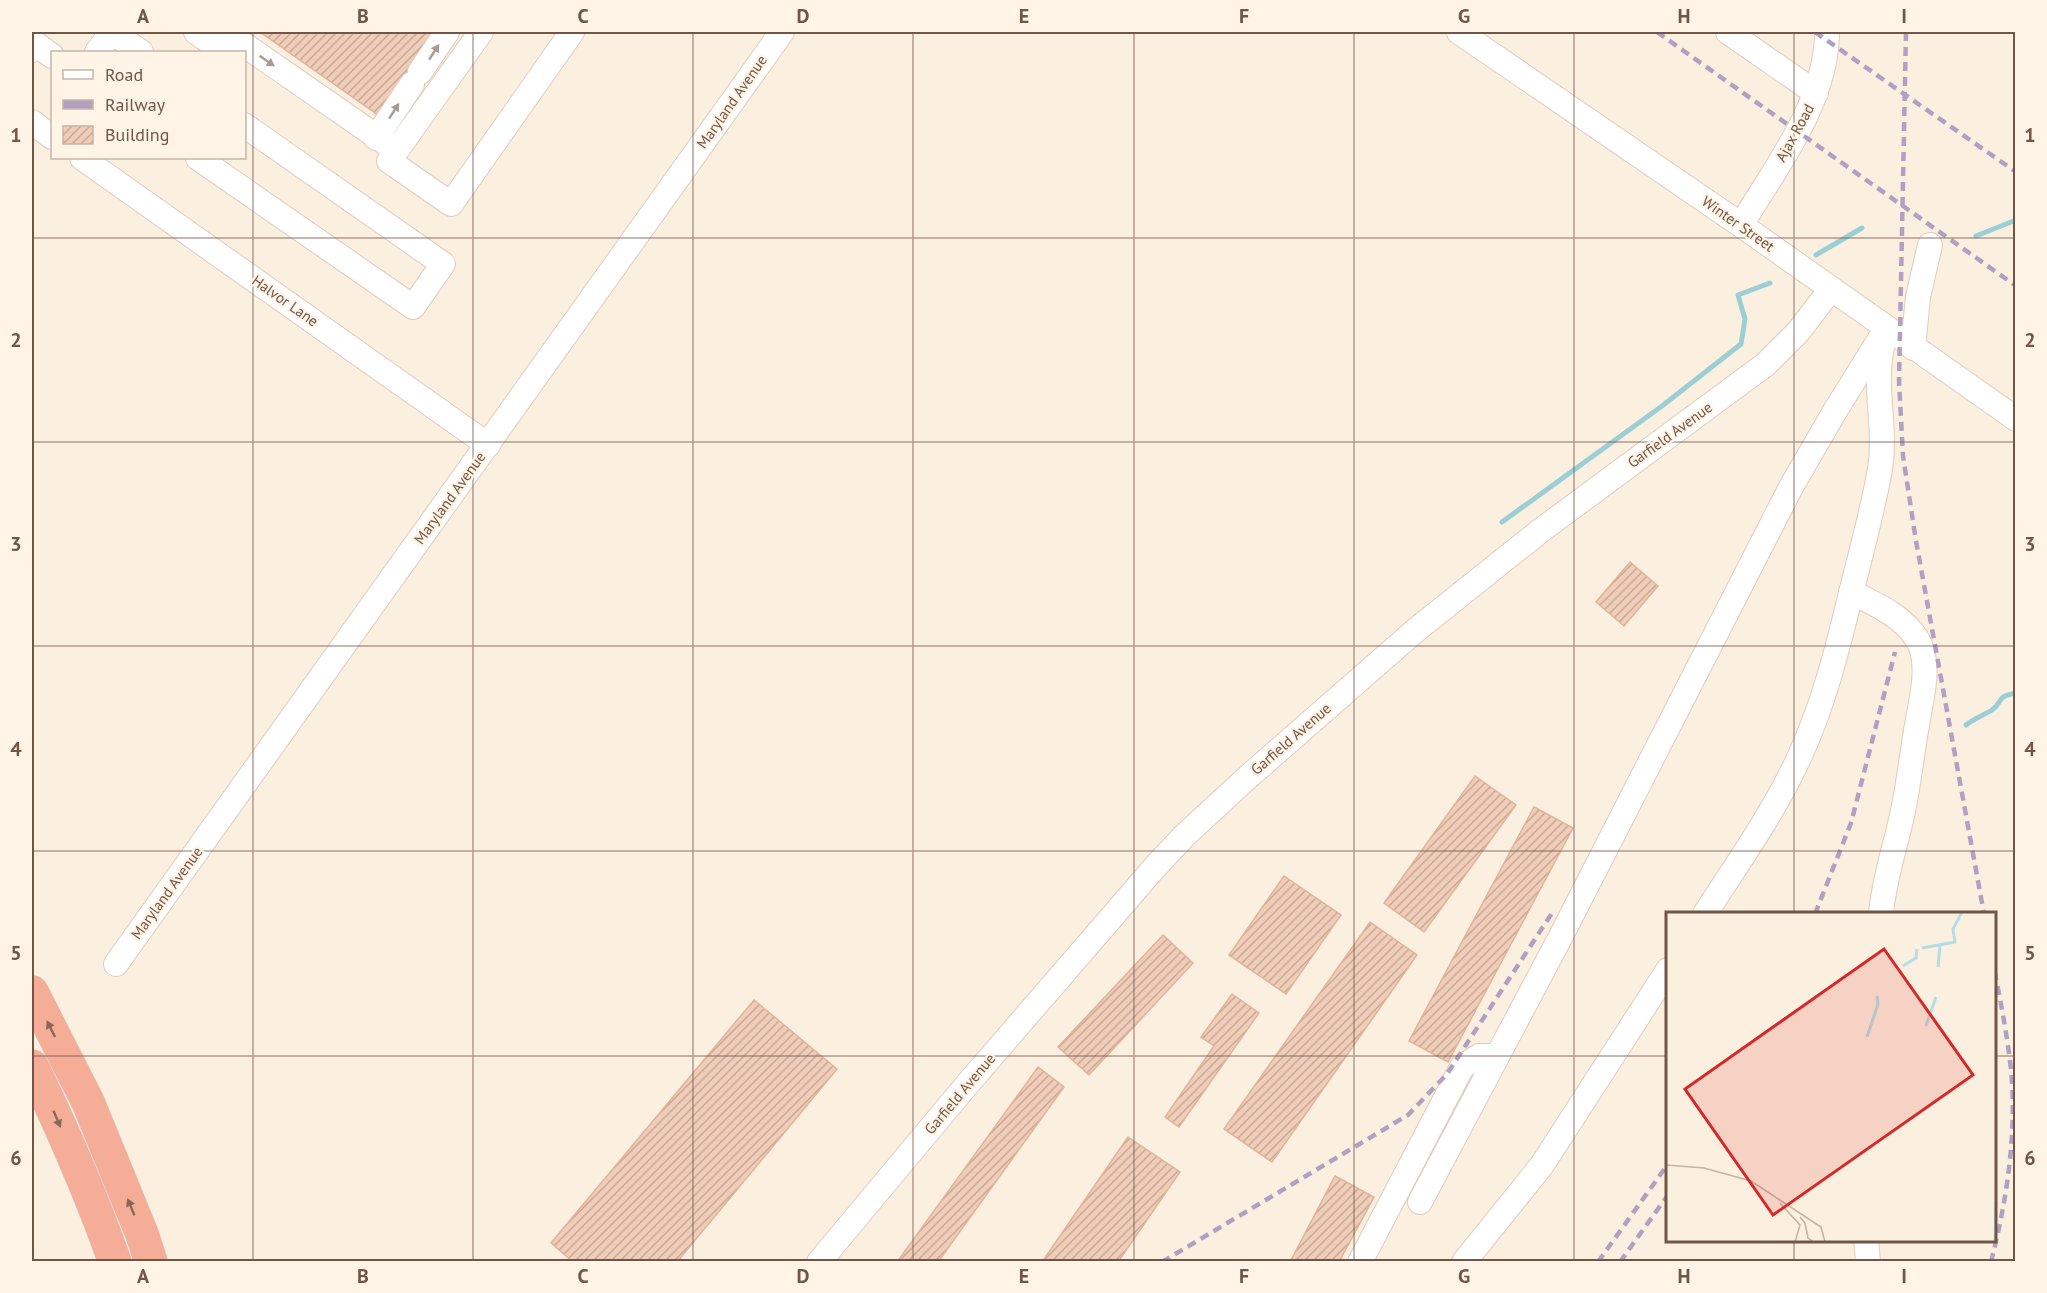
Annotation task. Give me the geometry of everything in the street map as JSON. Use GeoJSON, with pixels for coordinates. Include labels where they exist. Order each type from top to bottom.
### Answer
{"type":"FeatureCollection","features":[{"type":"Feature","properties":{"kind":"highway"},"geometry":{"type":"LineString","coordinates":[[32,992],[88,1102],[142,1234],[151,1262]]}},
{"type":"Feature","properties":{"kind":"highway"},"geometry":{"type":"LineString","coordinates":[[32,1066],[51,1105],[111,1256]]}},
{"type":"Feature","properties":{"kind":"street"},"geometry":{"type":"LineString","coordinates":[[98,51],[112,32],[140,51]]}},
{"type":"Feature","properties":{"kind":"street"},"geometry":{"type":"LineString","coordinates":[[196,32],[214,45],[246,46],[386,144]]}},
{"type":"Feature","properties":{"kind":"street"},"geometry":{"type":"LineString","coordinates":[[447,32],[416,78],[386,144],[389,160],[451,204],[572,32]]}},
{"type":"Feature","properties":{"kind":"street"},"geometry":{"type":"LineString","coordinates":[[386,144],[481,32]]}},
{"type":"Feature","properties":{"kind":"street","name":"Maryland Avenue"},"geometry":{"type":"LineString","coordinates":[[116,964],[782,32]]}},
{"type":"Feature","properties":{"kind":"street","name":"Winter Street"},"geometry":{"type":"LineString","coordinates":[[1459,32],[1741,225],[2016,419]]}},
{"type":"Feature","properties":{"kind":"street"},"geometry":{"type":"LineString","coordinates":[[1728,32],[1816,93]]}},
{"type":"Feature","properties":{"kind":"street","name":"Ajax Road"},"geometry":{"type":"LineString","coordinates":[[1741,225],[1798,130],[1816,93],[1823,70],[1827,32]]}},
{"type":"Feature","properties":{"kind":"street"},"geometry":{"type":"LineString","coordinates":[[32,122],[51,136]]}},
{"type":"Feature","properties":{"kind":"street"},"geometry":{"type":"LineString","coordinates":[[199,159],[413,307],[443,264],[246,126]]}},
{"type":"Feature","properties":{"kind":"street","name":"Halvor Lane"},"geometry":{"type":"LineString","coordinates":[[83,159],[488,446]]}},
{"type":"Feature","properties":{"kind":"street"},"geometry":{"type":"LineString","coordinates":[[1913,348],[1918,297],[1930,245]]}},
{"type":"Feature","properties":{"kind":"street","name":"Garfield Avenue"},"geometry":{"type":"LineString","coordinates":[[819,1262],[980,1070],[1184,836],[1338,697],[1453,600],[1592,491],[1767,364],[1798,332],[1831,290]]}},
{"type":"Feature","properties":{"kind":"street"},"geometry":{"type":"LineString","coordinates":[[1706,912],[1772,808],[1798,760],[1830,673],[1882,455],[1878,370],[1886,328]]}},
{"type":"Feature","properties":{"kind":"street"},"geometry":{"type":"LineString","coordinates":[[1420,1202],[1791,487],[1834,411],[1886,328]]}},
{"type":"Feature","properties":{"kind":"street"},"geometry":{"type":"LineString","coordinates":[[1851,592],[1885,609],[1900,621],[1913,634],[1923,654],[1923,685],[1905,799],[1881,912]]}},
{"type":"Feature","properties":{"kind":"street"},"geometry":{"type":"LineString","coordinates":[[1464,1262],[1533,1177],[1666,973]]}},
{"type":"Feature","properties":{"kind":"street"},"geometry":{"type":"LineString","coordinates":[[1360,1262],[1462,1067],[1479,1056],[1497,1056]]}},
{"type":"Feature","properties":{"kind":"street"},"geometry":{"type":"LineString","coordinates":[[1866,1242],[1868,1262]]}},
{"type":"Feature","properties":{"kind":"building"},"geometry":{"type":"Polygon","coordinates":[[[260,32],[437,32],[378,115],[260,32]]]}},
{"type":"Feature","properties":{"kind":"building"},"geometry":{"type":"Polygon","coordinates":[[[1630,562],[1658,586],[1624,626],[1596,602],[1630,562]]]}},
{"type":"Feature","properties":{"kind":"building"},"geometry":{"type":"Polygon","coordinates":[[[1475,776],[1516,805],[1424,932],[1384,903],[1475,776]]]}},
{"type":"Feature","properties":{"kind":"building"},"geometry":{"type":"Polygon","coordinates":[[[1534,807],[1573,828],[1448,1062],[1409,1041],[1534,807]]]}},
{"type":"Feature","properties":{"kind":"building"},"geometry":{"type":"Polygon","coordinates":[[[1284,876],[1341,915],[1286,994],[1229,955],[1284,876]]]}},
{"type":"Feature","properties":{"kind":"building"},"geometry":{"type":"Polygon","coordinates":[[[1370,922],[1417,955],[1272,1162],[1224,1129],[1370,922]]]}},
{"type":"Feature","properties":{"kind":"building"},"geometry":{"type":"Polygon","coordinates":[[[1163,935],[1193,963],[1089,1075],[1058,1047],[1163,935]]]}},
{"type":"Feature","properties":{"kind":"building"},"geometry":{"type":"Polygon","coordinates":[[[1232,994],[1259,1013],[1179,1127],[1165,1117],[1214,1046],[1201,1037],[1232,994]]]}},
{"type":"Feature","properties":{"kind":"building"},"geometry":{"type":"Polygon","coordinates":[[[754,1000],[837,1069],[677,1262],[573,1262],[551,1243],[754,1000]]]}},
{"type":"Feature","properties":{"kind":"building"},"geometry":{"type":"Polygon","coordinates":[[[1038,1067],[1064,1087],[938,1262],[897,1262],[1038,1067]]]}},
{"type":"Feature","properties":{"kind":"building"},"geometry":{"type":"Polygon","coordinates":[[[1128,1137],[1180,1172],[1118,1262],[1042,1262],[1128,1137]]]}},
{"type":"Feature","properties":{"kind":"building"},"geometry":{"type":"Polygon","coordinates":[[[1335,1176],[1374,1197],[1339,1262],[1290,1262],[1335,1176]]]}},
{"type":"Feature","properties":{"kind":"waterway"},"geometry":{"type":"LineString","coordinates":[[1976,236],[2016,220]]}},
{"type":"Feature","properties":{"kind":"waterway"},"geometry":{"type":"LineString","coordinates":[[1816,255],[1862,228]]}},
{"type":"Feature","properties":{"kind":"waterway"},"geometry":{"type":"LineString","coordinates":[[1502,522],[1662,406],[1741,344],[1745,319],[1738,295],[1770,283]]}},
{"type":"Feature","properties":{"kind":"waterway"},"geometry":{"type":"LineString","coordinates":[[1966,725],[1992,710],[2002,698],[2016,693]]}},
{"type":"Feature","properties":{"kind":"railway"},"geometry":{"type":"LineString","coordinates":[[1657,32],[2016,286]]}},
{"type":"Feature","properties":{"kind":"railway"},"geometry":{"type":"LineString","coordinates":[[1815,32],[2016,172]]}},
{"type":"Feature","properties":{"kind":"railway"},"geometry":{"type":"LineString","coordinates":[[1906,32],[1899,381],[1903,456],[1916,541],[1984,912]]}},
{"type":"Feature","properties":{"kind":"railway"},"geometry":{"type":"LineString","coordinates":[[1816,912],[1851,823],[1895,652]]}},
{"type":"Feature","properties":{"kind":"railway"},"geometry":{"type":"LineString","coordinates":[[1162,1262],[1408,1115],[1447,1074],[1554,910]]}},
{"type":"Feature","properties":{"kind":"railway"},"geometry":{"type":"LineString","coordinates":[[1996,979],[2011,1069],[2013,1118],[2006,1190],[1996,1240]]}},
{"type":"Feature","properties":{"kind":"railway"},"geometry":{"type":"LineString","coordinates":[[1598,1262],[1666,1167]]}},
{"type":"Feature","properties":{"kind":"railway"},"geometry":{"type":"LineString","coordinates":[[1620,1262],[1666,1198]]}},
{"type":"Feature","properties":{"kind":"railway"},"geometry":{"type":"LineString","coordinates":[[1991,1262],[1996,1242]]}}]}
